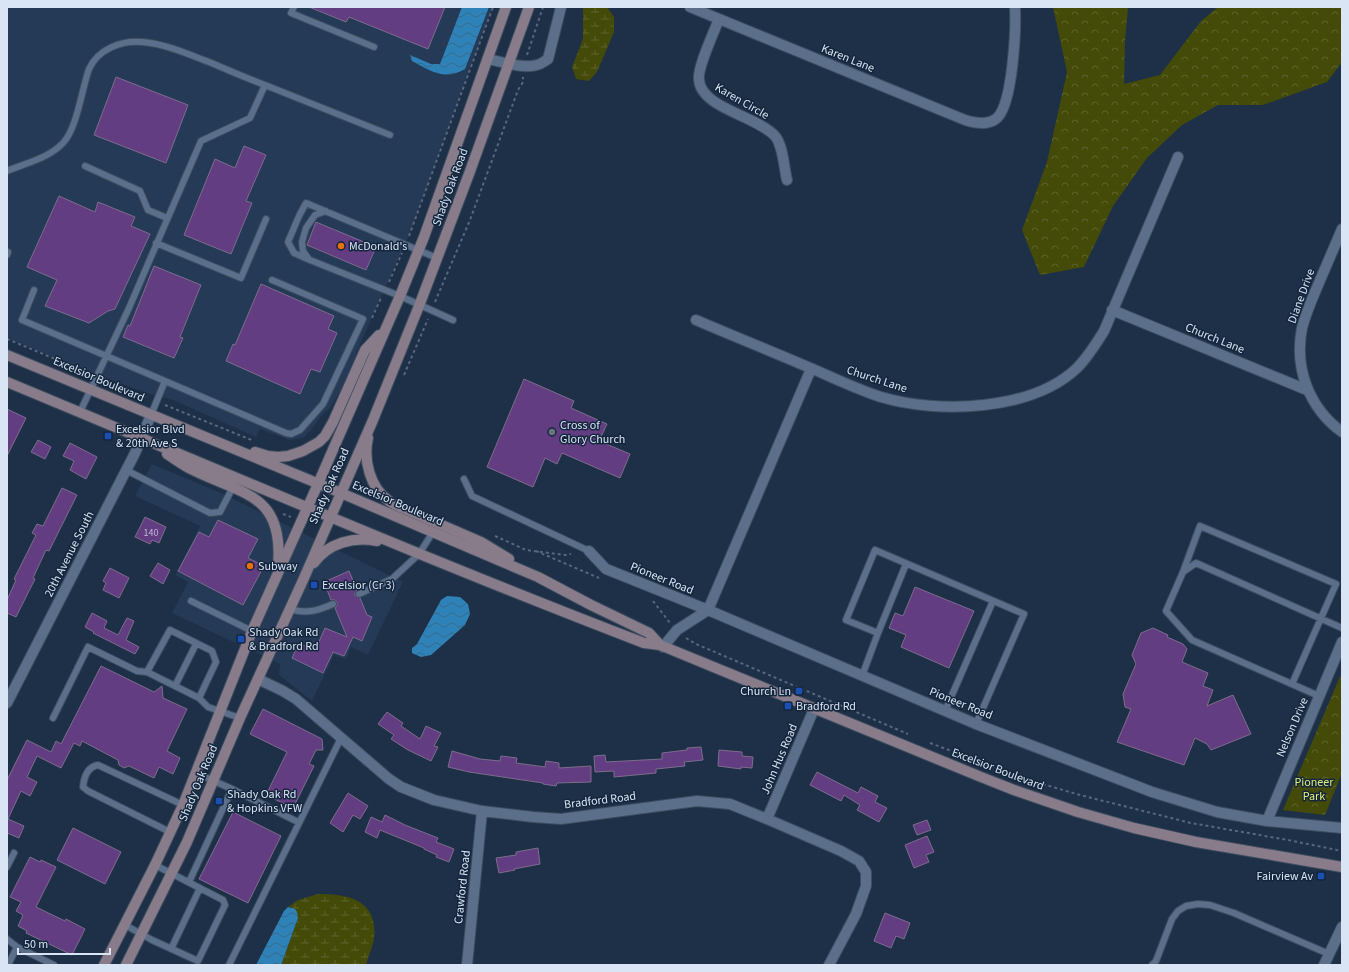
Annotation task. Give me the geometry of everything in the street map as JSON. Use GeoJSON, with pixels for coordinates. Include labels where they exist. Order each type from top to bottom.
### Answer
{"type":"FeatureCollection","features":[{"type":"Feature","properties":{"kind":"main road","name":"Shady Oak Road"},"geometry":{"type":"LineString","coordinates":[[104,965],[155,865],[182,805],[252,631],[308,508],[400,296],[506,7]]}},
{"type":"Feature","properties":{"kind":"main road","name":"Shady Oak Road"},"geometry":{"type":"LineString","coordinates":[[126,965],[187,842],[212,780],[304,578],[373,420],[469,174],[529,7]]}},
{"type":"Feature","properties":{"kind":"main road"},"geometry":{"type":"LineString","coordinates":[[189,431],[268,456],[288,456],[311,448],[325,436],[365,350],[385,330]]}},
{"type":"Feature","properties":{"kind":"main road","name":"Excelsior Boulevard"},"geometry":{"type":"LineString","coordinates":[[7,355],[341,493],[538,577],[649,633],[661,646]]}},
{"type":"Feature","properties":{"kind":"main road"},"geometry":{"type":"LineString","coordinates":[[7,382],[141,438],[192,470],[235,483],[257,499],[271,515],[278,540],[279,556],[277,574]]}},
{"type":"Feature","properties":{"kind":"main road"},"geometry":{"type":"LineString","coordinates":[[373,420],[366,454],[374,485],[388,501],[481,542],[538,577]]}},
{"type":"Feature","properties":{"kind":"main road","name":"Excelsior Boulevard"},"geometry":{"type":"LineString","coordinates":[[235,483],[308,508],[541,604],[644,643],[661,646],[994,782],[1078,812],[1134,828],[1189,841],[1342,867]]}},
{"type":"Feature","properties":{"kind":"main road"},"geometry":{"type":"LineString","coordinates":[[304,578],[319,556],[332,547],[343,542],[367,539],[395,544]]}},
{"type":"Feature","properties":{"kind":"street"},"geometry":{"type":"LineString","coordinates":[[488,59],[509,64],[537,66],[548,58],[561,7]]}},
{"type":"Feature","properties":{"kind":"street","name":"Karen Lane"},"geometry":{"type":"LineString","coordinates":[[690,7],[976,124],[985,123],[996,118],[1004,108],[1015,47],[1015,7]]}},
{"type":"Feature","properties":{"kind":"street","name":"Karen Circle"},"geometry":{"type":"LineString","coordinates":[[719,19],[700,69],[698,79],[701,90],[709,99],[766,129],[776,137],[787,180]]}},
{"type":"Feature","properties":{"kind":"street","name":"Church Lane"},"geometry":{"type":"LineString","coordinates":[[696,320],[882,397],[912,404],[944,407],[976,406],[1008,402],[1038,392],[1059,382],[1077,368],[1092,350],[1100,337],[1178,157]]}},
{"type":"Feature","properties":{"kind":"street","name":"Diane Drive"},"geometry":{"type":"LineString","coordinates":[[1342,229],[1308,308],[1302,328],[1300,348],[1301,370],[1307,390],[1317,408],[1331,424],[1342,432]]}},
{"type":"Feature","properties":{"kind":"street","name":"Church Lane"},"geometry":{"type":"LineString","coordinates":[[1112,310],[1307,390]]}},
{"type":"Feature","properties":{"kind":"street"},"geometry":{"type":"LineString","coordinates":[[661,646],[677,630],[708,610],[811,368]]}},
{"type":"Feature","properties":{"kind":"street","name":"20th Avenue South"},"geometry":{"type":"LineString","coordinates":[[7,703],[126,470],[151,415]]}},
{"type":"Feature","properties":{"kind":"street","name":"Pioneer Road"},"geometry":{"type":"LineString","coordinates":[[589,551],[606,569],[708,610],[976,724],[1152,792],[1217,812],[1267,822],[1342,828]]}},
{"type":"Feature","properties":{"kind":"street","name":"Nelson Drive"},"geometry":{"type":"LineString","coordinates":[[1267,822],[1342,642]]}},
{"type":"Feature","properties":{"kind":"street","name":"Bradford Road"},"geometry":{"type":"LineString","coordinates":[[258,679],[296,699],[389,779],[402,787],[434,800],[482,812],[561,818],[697,801],[730,804],[841,851],[859,861],[866,872],[866,886],[856,914],[829,965]]}},
{"type":"Feature","properties":{"kind":"street","name":"John Hus Road"},"geometry":{"type":"LineString","coordinates":[[767,819],[814,709]]}},
{"type":"Feature","properties":{"kind":"street","name":"Crawford Road"},"geometry":{"type":"LineString","coordinates":[[467,965],[482,812]]}},
{"type":"Feature","properties":{"kind":"street"},"geometry":{"type":"LineString","coordinates":[[1324,965],[1342,926]]}},
{"type":"Feature","properties":{"kind":"lane"},"geometry":{"type":"LineString","coordinates":[[294,7],[292,13],[374,47]]}},
{"type":"Feature","properties":{"kind":"lane"},"geometry":{"type":"LineString","coordinates":[[7,171],[47,155],[65,142],[70,132],[89,69],[101,52],[126,43],[142,42],[164,46],[183,52],[390,135]]}},
{"type":"Feature","properties":{"kind":"lane"},"geometry":{"type":"LineString","coordinates":[[80,412],[129,308],[201,141],[250,118],[265,85]]}},
{"type":"Feature","properties":{"kind":"lane"},"geometry":{"type":"LineString","coordinates":[[85,166],[140,191],[148,210],[167,218]]}},
{"type":"Feature","properties":{"kind":"lane"},"geometry":{"type":"LineString","coordinates":[[437,258],[306,203],[288,242],[294,252],[310,260],[400,296],[452,320]]}},
{"type":"Feature","properties":{"kind":"lane"},"geometry":{"type":"LineString","coordinates":[[310,260],[303,251],[302,242],[306,228],[315,216],[326,211]]}},
{"type":"Feature","properties":{"kind":"lane"},"geometry":{"type":"LineString","coordinates":[[156,243],[241,278],[266,219]]}},
{"type":"Feature","properties":{"kind":"lane"},"geometry":{"type":"LineString","coordinates":[[34,290],[22,320],[291,434],[300,430],[323,404],[363,319],[272,280]]}},
{"type":"Feature","properties":{"kind":"lane"},"geometry":{"type":"LineString","coordinates":[[151,415],[165,381]]}},
{"type":"Feature","properties":{"kind":"lane"},"geometry":{"type":"LineString","coordinates":[[126,470],[210,513],[220,512],[235,483]]}},
{"type":"Feature","properties":{"kind":"lane"},"geometry":{"type":"LineString","coordinates":[[464,479],[472,496],[589,551]]}},
{"type":"Feature","properties":{"kind":"lane"},"geometry":{"type":"LineString","coordinates":[[1292,684],[1336,584],[1200,526],[1183,572],[1166,611],[1192,640],[1292,684],[1320,696]]}},
{"type":"Feature","properties":{"kind":"lane"},"geometry":{"type":"LineString","coordinates":[[359,594],[392,579],[419,554],[432,532]]}},
{"type":"Feature","properties":{"kind":"lane"},"geometry":{"type":"LineString","coordinates":[[878,633],[846,620],[875,550],[1024,614],[976,724]]}},
{"type":"Feature","properties":{"kind":"lane"},"geometry":{"type":"LineString","coordinates":[[862,676],[906,564]]}},
{"type":"Feature","properties":{"kind":"lane"},"geometry":{"type":"LineString","coordinates":[[1183,572],[1196,564],[1342,628]]}},
{"type":"Feature","properties":{"kind":"lane"},"geometry":{"type":"LineString","coordinates":[[191,601],[252,631]]}},
{"type":"Feature","properties":{"kind":"lane"},"geometry":{"type":"LineString","coordinates":[[945,711],[993,601]]}},
{"type":"Feature","properties":{"kind":"lane"},"geometry":{"type":"LineString","coordinates":[[289,609],[302,612],[315,611],[333,604]]}},
{"type":"Feature","properties":{"kind":"lane"},"geometry":{"type":"LineString","coordinates":[[147,672],[170,630],[212,651],[216,662],[199,698]]}},
{"type":"Feature","properties":{"kind":"lane"},"geometry":{"type":"LineString","coordinates":[[175,686],[196,644]]}},
{"type":"Feature","properties":{"kind":"lane"},"geometry":{"type":"LineString","coordinates":[[53,718],[88,647],[137,671],[147,672],[199,698],[208,707],[240,718]]}},
{"type":"Feature","properties":{"kind":"lane"},"geometry":{"type":"LineString","coordinates":[[229,965],[298,822],[341,738]]}},
{"type":"Feature","properties":{"kind":"lane"},"geometry":{"type":"LineString","coordinates":[[170,832],[88,791],[83,787],[86,773],[89,769],[98,765],[182,805]]}},
{"type":"Feature","properties":{"kind":"lane"},"geometry":{"type":"LineString","coordinates":[[196,773],[298,822]]}},
{"type":"Feature","properties":{"kind":"lane"},"geometry":{"type":"LineString","coordinates":[[189,882],[232,789]]}},
{"type":"Feature","properties":{"kind":"lane"},"geometry":{"type":"LineString","coordinates":[[7,867],[14,853]]}},
{"type":"Feature","properties":{"kind":"lane"},"geometry":{"type":"LineString","coordinates":[[125,925],[142,935],[198,961],[226,905],[223,900],[155,865]]}},
{"type":"Feature","properties":{"kind":"lane"},"geometry":{"type":"LineString","coordinates":[[171,949],[200,888]]}},
{"type":"Feature","properties":{"kind":"lane"},"geometry":{"type":"LineString","coordinates":[[1152,965],[1156,961],[1172,919],[1178,911],[1186,906],[1198,904],[1210,905],[1234,913],[1329,954]]}},
{"type":"Feature","properties":{"kind":"lane"},"geometry":{"type":"LineString","coordinates":[[7,939],[17,947],[54,965]]}},
{"type":"Feature","properties":{"kind":"lane"},"geometry":{"type":"LineString","coordinates":[[8,965],[17,947]]}},
{"type":"Feature","properties":{"kind":"path"},"geometry":{"type":"LineString","coordinates":[[370,323],[406,244],[493,7]]}},
{"type":"Feature","properties":{"kind":"path"},"geometry":{"type":"LineString","coordinates":[[402,380],[470,220],[518,90],[523,82],[528,50],[543,7]]}},
{"type":"Feature","properties":{"kind":"path"},"geometry":{"type":"LineString","coordinates":[[281,518],[286,509]]}},
{"type":"Feature","properties":{"kind":"path"},"geometry":{"type":"LineString","coordinates":[[283,514],[294,518]]}},
{"type":"Feature","properties":{"kind":"path"},"geometry":{"type":"LineString","coordinates":[[491,534],[526,550],[565,555],[589,551]]}},
{"type":"Feature","properties":{"kind":"path"},"geometry":{"type":"LineString","coordinates":[[536,551],[600,579]]}},
{"type":"Feature","properties":{"kind":"path"},"geometry":{"type":"LineString","coordinates":[[648,599],[654,602],[671,624],[683,636],[696,644],[914,736]]}},
{"type":"Feature","properties":{"kind":"path"},"geometry":{"type":"LineString","coordinates":[[928,742],[1032,781],[1080,796],[1191,823],[1288,840],[1342,852]]}},
{"type":"Feature","properties":{"kind":"shaded area"},"geometry":{"type":"Polygon","coordinates":[[[7,7],[493,7],[411,231],[342,388],[330,408],[321,416],[312,429],[303,438],[290,440],[260,429],[256,437],[173,400],[144,392],[97,375],[7,338],[7,7]]]}},
{"type":"Feature","properties":{"kind":"shaded area"},"geometry":{"type":"Polygon","coordinates":[[[152,464],[221,493],[403,582],[368,655],[351,647],[346,659],[334,655],[312,701],[279,675],[280,664],[172,613],[188,582],[175,575],[200,526],[135,496],[152,464]]]}},
{"type":"Feature","properties":{"kind":"green space"},"geometry":{"type":"Polygon","coordinates":[[[583,7],[607,7],[614,17],[614,32],[597,72],[589,81],[576,79],[572,67],[583,39],[583,7]]]}},
{"type":"Feature","properties":{"kind":"green space"},"geometry":{"type":"Polygon","coordinates":[[[1053,7],[1128,7],[1125,41],[1124,84],[1160,75],[1201,21],[1218,7],[1342,7],[1342,62],[1327,82],[1263,105],[1218,105],[1182,125],[1147,158],[1113,206],[1084,267],[1040,275],[1022,230],[1047,162],[1067,72],[1053,7]]]}},
{"type":"Feature","properties":{"kind":"green space","name":"Pioneer Park"},"geometry":{"type":"Polygon","coordinates":[[[1342,672],[1342,773],[1325,815],[1283,810],[1342,672]]]}},
{"type":"Feature","properties":{"kind":"green space"},"geometry":{"type":"Polygon","coordinates":[[[318,894],[329,894],[350,898],[366,907],[371,915],[374,925],[374,938],[366,965],[281,965],[298,918],[291,907],[288,907],[298,900],[318,894]]]}},
{"type":"Feature","properties":{"kind":"water"},"geometry":{"type":"Polygon","coordinates":[[[462,7],[489,7],[465,69],[457,73],[444,74],[432,71],[412,61],[410,55],[431,64],[440,64],[462,7]]]}},
{"type":"Feature","properties":{"kind":"water"},"geometry":{"type":"Polygon","coordinates":[[[447,596],[460,597],[468,604],[470,614],[465,625],[431,655],[421,657],[412,653],[412,648],[417,644],[441,600],[447,596]]]}},
{"type":"Feature","properties":{"kind":"water"},"geometry":{"type":"Polygon","coordinates":[[[288,907],[295,909],[298,918],[281,965],[256,965],[284,911],[288,907]]]}},
{"type":"Feature","properties":{"kind":"building"},"geometry":{"type":"Polygon","coordinates":[[[309,7],[445,7],[428,49],[349,17],[346,22],[309,7]]]}},
{"type":"Feature","properties":{"kind":"building"},"geometry":{"type":"Polygon","coordinates":[[[116,77],[188,105],[166,163],[94,135],[116,77]]]}},
{"type":"Feature","properties":{"kind":"building"},"geometry":{"type":"Polygon","coordinates":[[[244,146],[266,155],[246,201],[252,203],[231,254],[184,235],[215,159],[235,168],[244,146]]]}},
{"type":"Feature","properties":{"kind":"building"},"geometry":{"type":"Polygon","coordinates":[[[59,196],[95,212],[98,202],[135,217],[131,226],[150,234],[115,309],[108,311],[89,323],[45,306],[57,280],[27,267],[59,196]]]}},
{"type":"Feature","properties":{"kind":"building","name":"McDonald's"},"geometry":{"type":"Polygon","coordinates":[[[316,222],[376,247],[366,270],[307,245],[316,222]]]}},
{"type":"Feature","properties":{"kind":"building"},"geometry":{"type":"Polygon","coordinates":[[[154,266],[201,285],[180,337],[183,338],[174,358],[123,337],[128,325],[130,326],[154,266]]]}},
{"type":"Feature","properties":{"kind":"building"},"geometry":{"type":"Polygon","coordinates":[[[261,284],[334,316],[328,329],[337,333],[320,372],[311,369],[300,394],[226,361],[233,344],[235,345],[261,284]]]}},
{"type":"Feature","properties":{"kind":"building","name":"Cross of Glory Church"},"geometry":{"type":"Polygon","coordinates":[[[524,379],[574,401],[571,408],[607,424],[599,441],[630,454],[620,478],[562,453],[557,464],[545,458],[533,487],[487,467],[524,379]]]}},
{"type":"Feature","properties":{"kind":"building"},"geometry":{"type":"Polygon","coordinates":[[[7,409],[26,418],[7,456],[7,409]]]}},
{"type":"Feature","properties":{"kind":"building"},"geometry":{"type":"Polygon","coordinates":[[[38,440],[51,447],[45,459],[31,452],[38,440]]]}},
{"type":"Feature","properties":{"kind":"building"},"geometry":{"type":"Polygon","coordinates":[[[70,443],[97,457],[86,479],[70,470],[74,461],[63,456],[70,443]]]}},
{"type":"Feature","properties":{"kind":"building"},"geometry":{"type":"Polygon","coordinates":[[[62,488],[77,495],[49,551],[46,550],[33,578],[35,579],[16,617],[7,613],[7,600],[16,580],[14,579],[36,535],[32,533],[37,524],[43,526],[62,488]]]}},
{"type":"Feature","properties":{"kind":"building"},"geometry":{"type":"Polygon","coordinates":[[[145,517],[166,527],[159,543],[152,540],[150,544],[135,537],[145,517]]]}},
{"type":"Feature","properties":{"kind":"building"},"geometry":{"type":"Polygon","coordinates":[[[218,520],[258,539],[248,558],[264,566],[243,605],[178,571],[199,532],[209,537],[218,520]]]}},
{"type":"Feature","properties":{"kind":"building"},"geometry":{"type":"Polygon","coordinates":[[[158,563],[170,570],[163,584],[150,576],[158,563]]]}},
{"type":"Feature","properties":{"kind":"building"},"geometry":{"type":"Polygon","coordinates":[[[110,568],[129,578],[119,598],[103,590],[106,583],[103,581],[110,568]]]}},
{"type":"Feature","properties":{"kind":"building"},"geometry":{"type":"Polygon","coordinates":[[[349,571],[357,590],[355,596],[360,598],[367,615],[372,617],[362,641],[353,637],[344,656],[333,652],[323,673],[292,658],[299,643],[315,651],[325,628],[347,637],[335,608],[337,603],[335,600],[331,600],[324,582],[349,571]]]}},
{"type":"Feature","properties":{"kind":"building"},"geometry":{"type":"Polygon","coordinates":[[[915,587],[974,611],[949,668],[901,647],[906,635],[889,628],[895,613],[903,616],[915,587]]]}},
{"type":"Feature","properties":{"kind":"building"},"geometry":{"type":"Polygon","coordinates":[[[92,613],[107,621],[104,628],[118,635],[127,618],[134,621],[126,640],[139,647],[135,654],[93,633],[94,632],[85,627],[92,613]]]}},
{"type":"Feature","properties":{"kind":"building"},"geometry":{"type":"Polygon","coordinates":[[[1153,628],[1168,635],[1167,637],[1183,644],[1187,649],[1182,662],[1208,673],[1203,686],[1213,690],[1207,706],[1233,695],[1251,734],[1211,750],[1207,744],[1195,738],[1184,765],[1117,742],[1131,709],[1125,707],[1123,694],[1136,664],[1132,655],[1141,633],[1153,628]]]}},
{"type":"Feature","properties":{"kind":"building"},"geometry":{"type":"Polygon","coordinates":[[[101,666],[154,692],[162,686],[163,698],[187,709],[167,751],[180,758],[173,774],[159,767],[154,778],[129,766],[124,768],[119,765],[118,760],[82,741],[80,746],[74,743],[61,768],[37,756],[27,777],[37,782],[30,796],[21,791],[8,819],[24,826],[19,838],[7,833],[7,780],[27,740],[51,752],[56,741],[61,744],[101,666]]]}},
{"type":"Feature","properties":{"kind":"building"},"geometry":{"type":"Polygon","coordinates":[[[263,709],[322,739],[323,750],[316,750],[309,764],[314,766],[293,808],[266,795],[287,752],[250,734],[263,709]]]}},
{"type":"Feature","properties":{"kind":"building"},"geometry":{"type":"Polygon","coordinates":[[[387,712],[403,723],[401,726],[420,739],[426,726],[441,733],[434,746],[438,747],[431,761],[408,750],[391,739],[394,735],[378,724],[387,712]]]}},
{"type":"Feature","properties":{"kind":"building"},"geometry":{"type":"Polygon","coordinates":[[[701,747],[703,760],[684,762],[685,766],[656,769],[656,773],[614,777],[614,771],[595,772],[594,756],[605,755],[606,762],[662,759],[662,753],[701,747]]]}},
{"type":"Feature","properties":{"kind":"building"},"geometry":{"type":"Polygon","coordinates":[[[719,750],[742,752],[742,756],[753,757],[752,768],[741,767],[741,769],[718,766],[719,750]]]}},
{"type":"Feature","properties":{"kind":"building"},"geometry":{"type":"Polygon","coordinates":[[[452,751],[480,759],[500,761],[501,756],[517,758],[516,763],[545,767],[546,761],[559,763],[559,768],[591,766],[591,782],[557,783],[556,786],[469,772],[448,767],[452,751]]]}},
{"type":"Feature","properties":{"kind":"building"},"geometry":{"type":"Polygon","coordinates":[[[817,772],[858,793],[861,787],[878,796],[875,802],[887,808],[879,822],[857,810],[860,805],[844,795],[841,801],[810,785],[817,772]]]}},
{"type":"Feature","properties":{"kind":"building"},"geometry":{"type":"Polygon","coordinates":[[[348,793],[368,806],[360,819],[353,815],[343,832],[330,823],[348,793]]]}},
{"type":"Feature","properties":{"kind":"building"},"geometry":{"type":"Polygon","coordinates":[[[233,812],[281,836],[248,903],[199,879],[233,812]]]}},
{"type":"Feature","properties":{"kind":"building"},"geometry":{"type":"Polygon","coordinates":[[[385,815],[405,825],[438,838],[436,842],[454,849],[449,862],[436,857],[437,855],[424,848],[380,830],[377,838],[365,832],[371,817],[382,822],[385,815]]]}},
{"type":"Feature","properties":{"kind":"building"},"geometry":{"type":"Polygon","coordinates":[[[927,820],[931,830],[917,835],[913,825],[927,820]]]}},
{"type":"Feature","properties":{"kind":"building"},"geometry":{"type":"Polygon","coordinates":[[[73,828],[121,852],[105,884],[57,860],[73,828]]]}},
{"type":"Feature","properties":{"kind":"building"},"geometry":{"type":"Polygon","coordinates":[[[927,836],[934,852],[926,855],[929,862],[914,868],[905,845],[927,836]]]}},
{"type":"Feature","properties":{"kind":"building"},"geometry":{"type":"Polygon","coordinates":[[[538,848],[540,864],[499,873],[496,858],[516,855],[516,852],[538,848]]]}},
{"type":"Feature","properties":{"kind":"building"},"geometry":{"type":"Polygon","coordinates":[[[30,857],[56,867],[36,907],[65,921],[66,919],[85,929],[72,955],[26,933],[27,931],[18,926],[23,915],[16,911],[21,902],[10,897],[30,857]]]}},
{"type":"Feature","properties":{"kind":"building"},"geometry":{"type":"Polygon","coordinates":[[[885,913],[910,923],[904,939],[896,936],[891,948],[874,941],[885,913]]]}},
{"type":"Feature","properties":{"kind":"place","name":"McDonald's"},"geometry":{"type":"Point","coordinates":[341,246]}},
{"type":"Feature","properties":{"kind":"place","name":"Cross of Glory Church"},"geometry":{"type":"Point","coordinates":[552,432]}},
{"type":"Feature","properties":{"kind":"place","name":"Excelsior Blvd & 20th Ave S"},"geometry":{"type":"Point","coordinates":[108,436]}},
{"type":"Feature","properties":{"kind":"place","name":"Subway"},"geometry":{"type":"Point","coordinates":[250,566]}},
{"type":"Feature","properties":{"kind":"place","name":"Excelsior (Cr 3)"},"geometry":{"type":"Point","coordinates":[314,585]}},
{"type":"Feature","properties":{"kind":"place","name":"Shady Oak Rd & Bradford Rd"},"geometry":{"type":"Point","coordinates":[241,639]}},
{"type":"Feature","properties":{"kind":"place","name":"Church Ln"},"geometry":{"type":"Point","coordinates":[799,691]}},
{"type":"Feature","properties":{"kind":"place","name":"Bradford Rd"},"geometry":{"type":"Point","coordinates":[788,706]}},
{"type":"Feature","properties":{"kind":"place","name":"Shady Oak Rd & Hopkins VFW"},"geometry":{"type":"Point","coordinates":[219,801]}},
{"type":"Feature","properties":{"kind":"place","name":"Fairview Av"},"geometry":{"type":"Point","coordinates":[1321,876]}}]}
